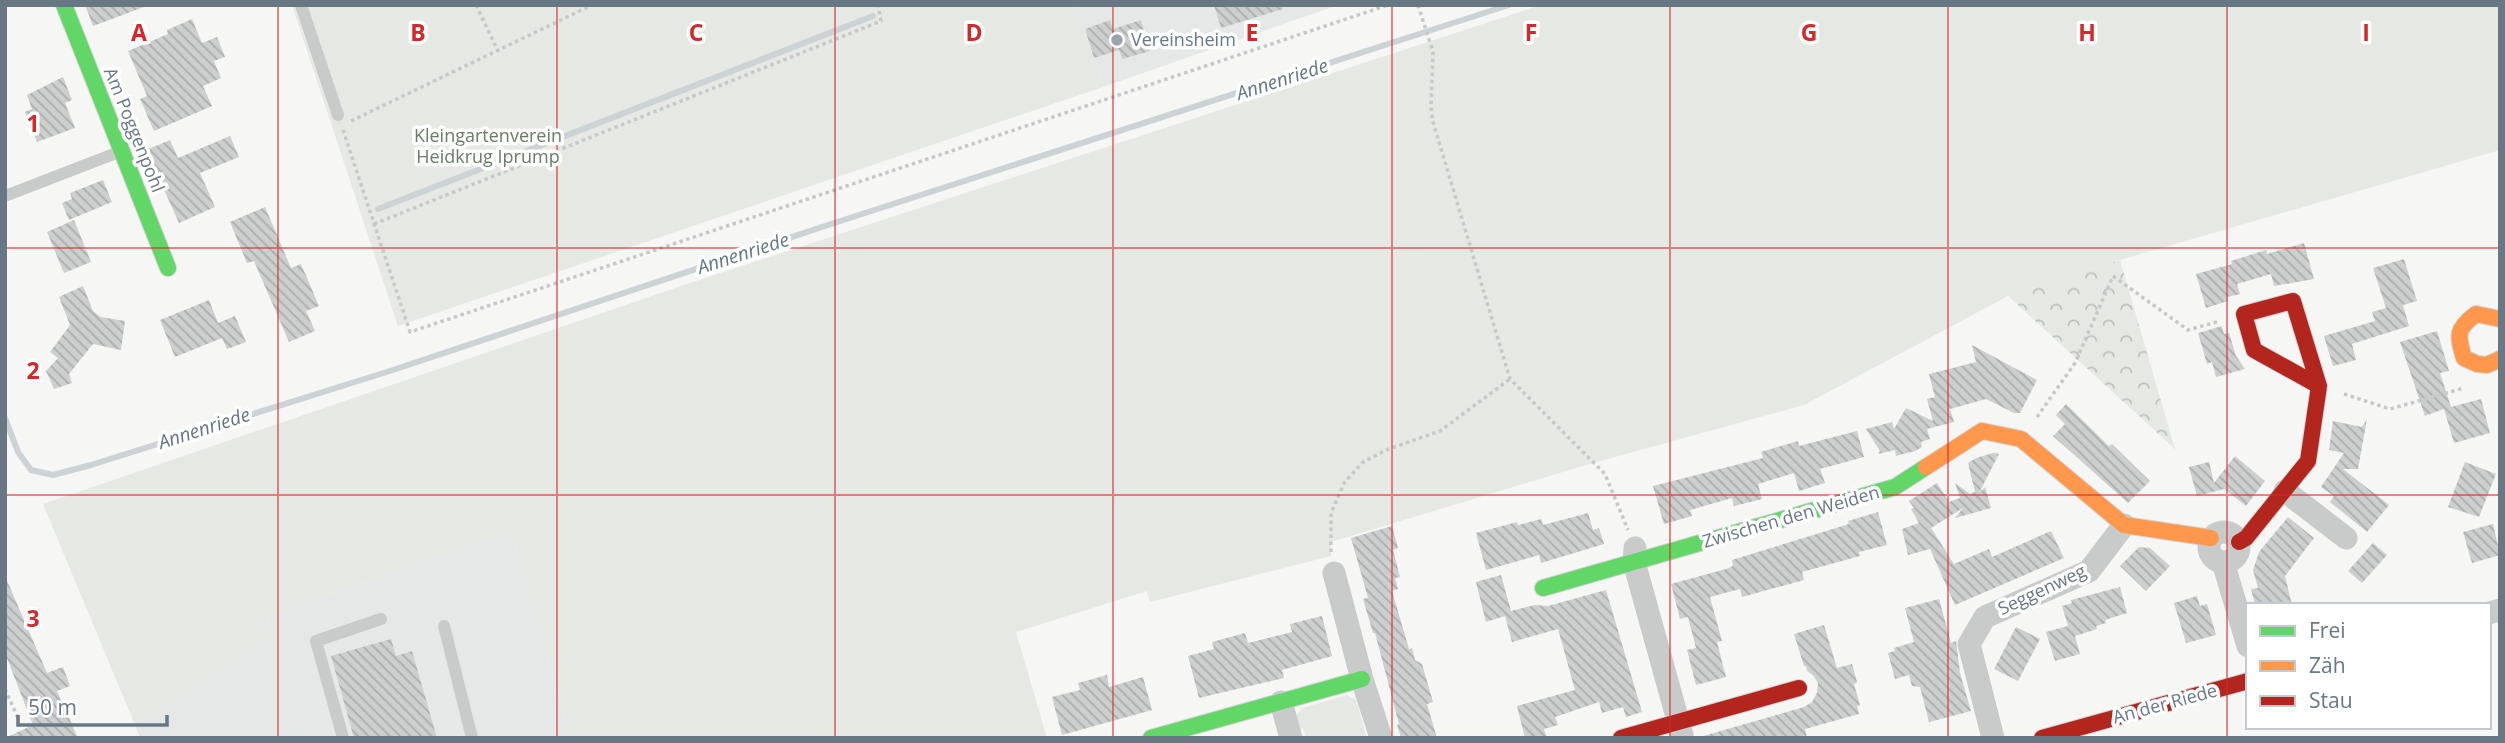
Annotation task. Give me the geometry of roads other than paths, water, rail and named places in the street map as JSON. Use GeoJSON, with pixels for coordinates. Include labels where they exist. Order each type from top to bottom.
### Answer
{"type":"FeatureCollection","features":[{"type":"Feature","properties":{"kind":"street","name":"Am Poggenpohl"},"geometry":{"type":"LineString","coordinates":[[64,5],[169,268]]}},
{"type":"Feature","properties":{"kind":"street"},"geometry":{"type":"LineString","coordinates":[[2239,542],[2246,538],[2308,461],[2319,386],[2293,301],[2244,314],[2254,350],[2319,386]]}},
{"type":"Feature","properties":{"kind":"street"},"geometry":{"type":"LineString","coordinates":[[2498,371],[2477,366],[2463,358],[2457,337],[2462,324],[2476,314],[2500,319]]}},
{"type":"Feature","properties":{"kind":"street","name":"Zwischen den Weiden"},"geometry":{"type":"LineString","coordinates":[[1543,588],[1635,554],[1895,487],[1982,431],[2021,439],[2123,524]]}},
{"type":"Feature","properties":{"kind":"street"},"geometry":{"type":"LineString","coordinates":[[2284,491],[2346,538]]}},
{"type":"Feature","properties":{"kind":"street"},"geometry":{"type":"LineString","coordinates":[[2123,524],[2211,538],[2226,531],[2234,535],[2239,542],[2236,556],[2230,561],[2216,559],[2210,553],[2211,538]]}},
{"type":"Feature","properties":{"kind":"street","name":"Seggenweg"},"geometry":{"type":"LineString","coordinates":[[1993,738],[1969,644],[1986,617],[2089,571],[2123,524]]}},
{"type":"Feature","properties":{"kind":"street"},"geometry":{"type":"LineString","coordinates":[[1635,554],[1680,730]]}},
{"type":"Feature","properties":{"kind":"street"},"geometry":{"type":"LineString","coordinates":[[2223,562],[2246,639]]}},
{"type":"Feature","properties":{"kind":"street"},"geometry":{"type":"LineString","coordinates":[[1334,573],[1362,679],[1381,738]]}},
{"type":"Feature","properties":{"kind":"street"},"geometry":{"type":"LineString","coordinates":[[1151,738],[1362,679]]}},
{"type":"Feature","properties":{"kind":"street","name":"An der Riede"},"geometry":{"type":"LineString","coordinates":[[2042,738],[2246,682]]}},
{"type":"Feature","properties":{"kind":"street"},"geometry":{"type":"LineString","coordinates":[[1620,738],[1680,730],[1799,688]]}},
{"type":"Feature","properties":{"kind":"street"},"geometry":{"type":"LineString","coordinates":[[1281,702],[1291,738]]}},
{"type":"Feature","properties":{"kind":"lane"},"geometry":{"type":"LineString","coordinates":[[301,5],[338,115]]}},
{"type":"Feature","properties":{"kind":"lane"},"geometry":{"type":"LineString","coordinates":[[5,197],[122,150]]}},
{"type":"Feature","properties":{"kind":"lane"},"geometry":{"type":"LineString","coordinates":[[343,738],[316,641],[381,619]]}},
{"type":"Feature","properties":{"kind":"lane"},"geometry":{"type":"LineString","coordinates":[[444,626],[472,738]]}},
{"type":"Feature","properties":{"kind":"waterway","name":"Annenriede"},"geometry":{"type":"LineString","coordinates":[[5,418],[18,452],[31,470],[53,475],[91,465],[393,370],[828,225],[1509,5]]}},
{"type":"Feature","properties":{"kind":"waterway"},"geometry":{"type":"LineString","coordinates":[[378,209],[873,16]]}},
{"type":"Feature","properties":{"kind":"place","name":"Vereinsheim"},"geometry":{"type":"Point","coordinates":[1117,40]}},
{"type":"Feature","properties":{"kind":"park label","name":"Kleingartenverein Heidkrug Iprump"},"geometry":{"type":"Point","coordinates":[488,146]}}]}
